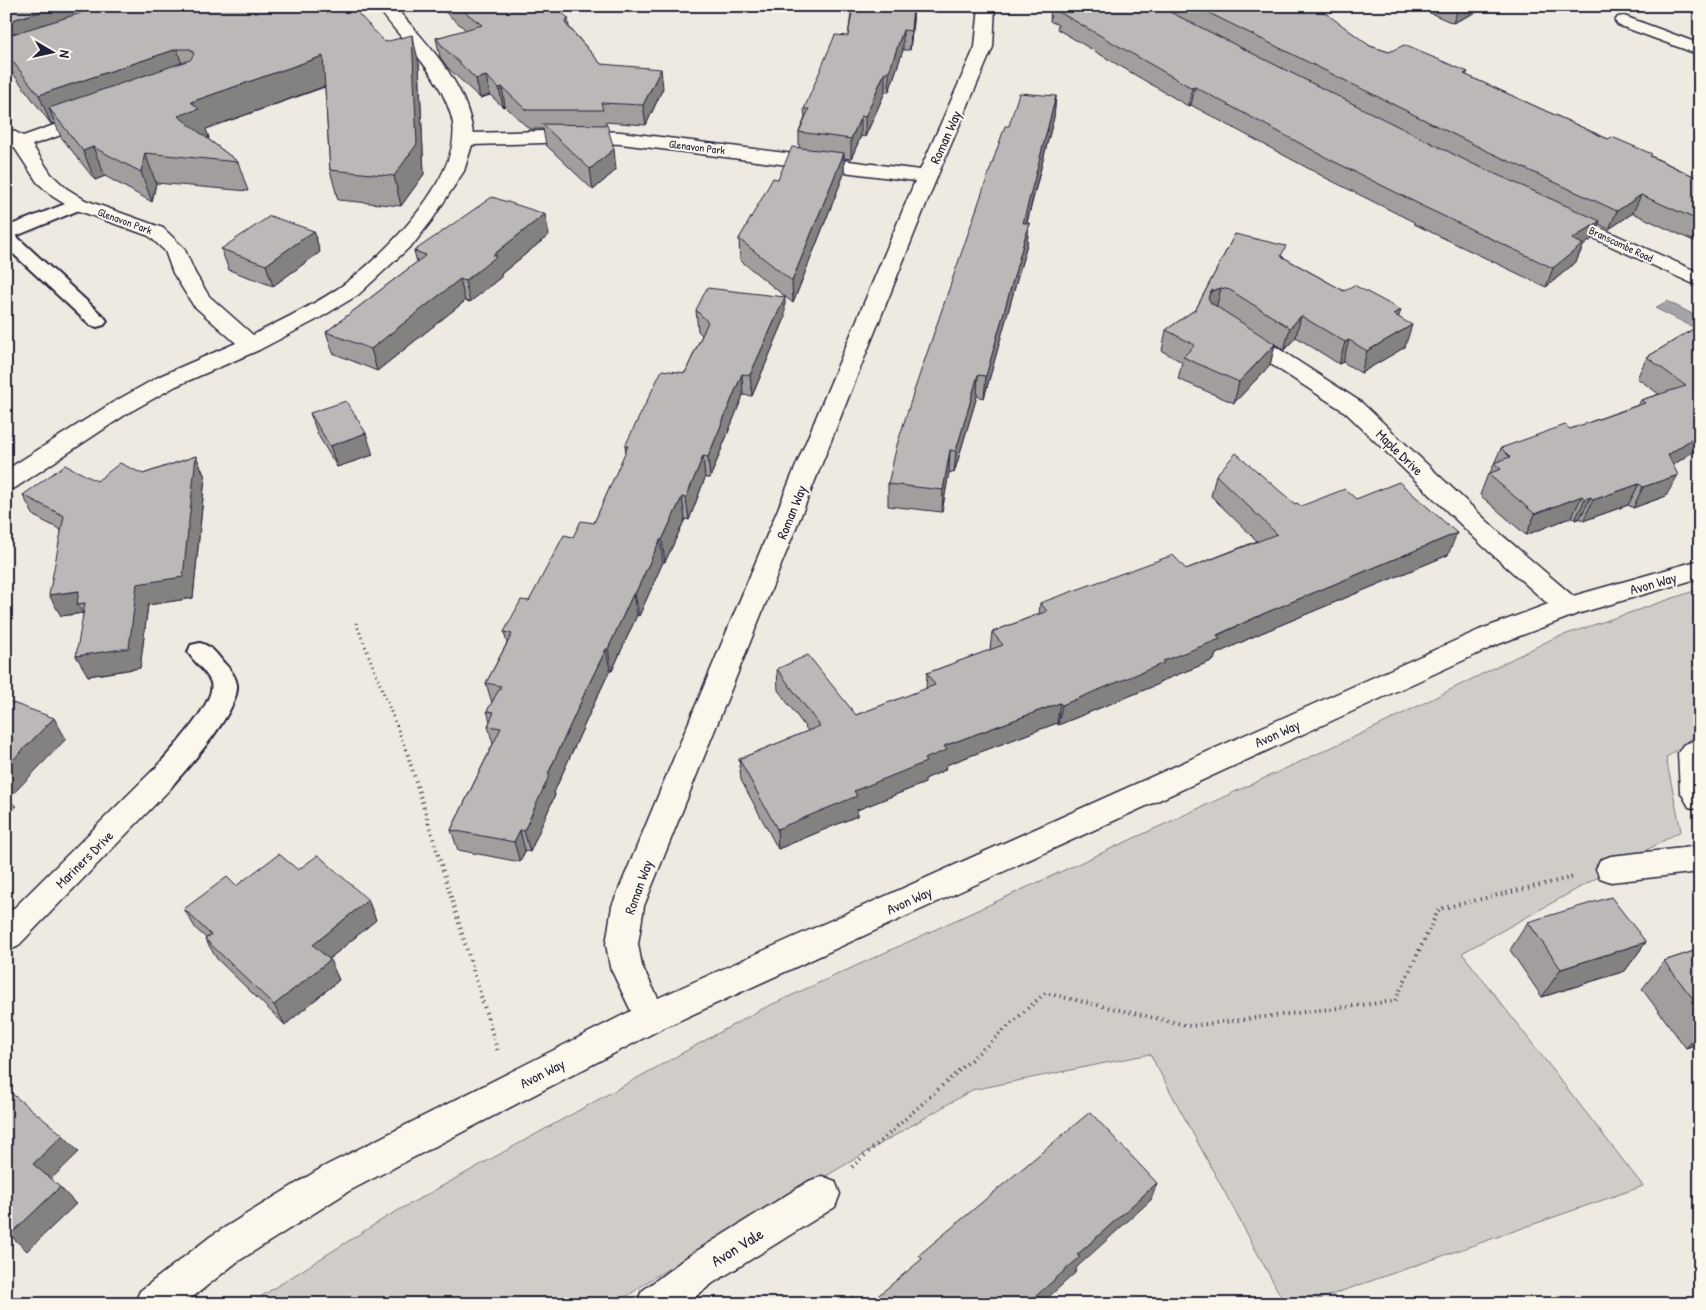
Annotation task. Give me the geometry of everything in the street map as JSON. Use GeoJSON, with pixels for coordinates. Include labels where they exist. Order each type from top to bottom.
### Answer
{"type":"FeatureCollection","features":[{"type":"Feature","properties":{"kind":"street"},"geometry":{"type":"LineString","coordinates":[[6,482],[120,408],[160,386],[251,345],[310,314],[350,290],[408,238],[425,216],[454,171],[464,139],[461,115],[440,69],[385,6]]}},
{"type":"Feature","properties":{"kind":"street","name":"Roman Way"},"geometry":{"type":"LineString","coordinates":[[651,1017],[626,967],[622,944],[628,906],[928,177],[984,47],[988,6]]}},
{"type":"Feature","properties":{"kind":"street"},"geometry":{"type":"LineString","coordinates":[[1624,21],[1700,50]]}},
{"type":"Feature","properties":{"kind":"street"},"geometry":{"type":"LineString","coordinates":[[1633,41],[1649,31]]}},
{"type":"Feature","properties":{"kind":"street"},"geometry":{"type":"LineString","coordinates":[[14,138],[112,111]]}},
{"type":"Feature","properties":{"kind":"street","name":"Glenavon Park"},"geometry":{"type":"LineString","coordinates":[[464,139],[576,136],[621,138],[928,177]]}},
{"type":"Feature","properties":{"kind":"street","name":"Glenavon Park"},"geometry":{"type":"LineString","coordinates":[[14,138],[44,178],[59,192],[78,204],[156,232],[174,248],[184,273],[201,300],[251,345]]}},
{"type":"Feature","properties":{"kind":"street","name":"Branscombe Road"},"geometry":{"type":"LineString","coordinates":[[1543,208],[1700,281]]}},
{"type":"Feature","properties":{"kind":"street","name":"Maple Drive"},"geometry":{"type":"LineString","coordinates":[[1224,323],[1353,407],[1494,542],[1568,607]]}},
{"type":"Feature","properties":{"kind":"street","name":"Avon Way"},"geometry":{"type":"LineString","coordinates":[[153,1304],[224,1248],[336,1179],[651,1017],[1480,641],[1568,607],[1700,569]]}},
{"type":"Feature","properties":{"kind":"street"},"geometry":{"type":"LineString","coordinates":[[1700,749],[1693,753],[1695,791],[1700,798]]}},
{"type":"Feature","properties":{"kind":"street","name":"Mariners Drive"},"geometry":{"type":"LineString","coordinates":[[6,937],[161,780]]}},
{"type":"Feature","properties":{"kind":"street"},"geometry":{"type":"LineString","coordinates":[[1611,869],[1700,859]]}},
{"type":"Feature","properties":{"kind":"street","name":"Avon Vale"},"geometry":{"type":"LineString","coordinates":[[655,1304],[700,1270],[822,1194]]}},
{"type":"Feature","properties":{"kind":"lane"},"geometry":{"type":"LineString","coordinates":[[78,204],[6,236],[97,321]]}},
{"type":"Feature","properties":{"kind":"lane"},"geometry":{"type":"LineString","coordinates":[[161,780],[208,726],[225,689],[224,682],[200,652]]}},
{"type":"Feature","properties":{"kind":"path"},"geometry":{"type":"LineString","coordinates":[[356,623],[411,763],[509,1090]]}},
{"type":"Feature","properties":{"kind":"path"},"geometry":{"type":"LineString","coordinates":[[822,1194],[1045,993],[1190,1026],[1395,1001],[1439,909],[1611,869]]}},
{"type":"Feature","properties":{"kind":"shaded area"},"geometry":{"type":"Polygon","coordinates":[[[1667,301],[1700,318],[1700,327],[1691,326],[1655,308],[1667,301]]]}},
{"type":"Feature","properties":{"kind":"shaded area"},"geometry":{"type":"Polygon","coordinates":[[[1700,589],[1700,732],[1666,758],[1681,831],[1462,953],[1643,1186],[1305,1304],[1285,1304],[1150,1054],[972,1090],[653,1278],[616,1304],[249,1304],[388,1216],[760,1010],[1378,726],[1552,639],[1700,589]]]}},
{"type":"Feature","properties":{"kind":"building"},"geometry":{"type":"Polygon","coordinates":[[[6,6],[59,6],[6,22],[6,6]]]}},
{"type":"Feature","properties":{"kind":"building"},"geometry":{"type":"Polygon","coordinates":[[[104,6],[351,6],[385,42],[412,35],[417,144],[394,176],[330,170],[323,56],[191,102],[199,109],[178,116],[238,162],[145,153],[141,172],[93,147],[83,151],[49,108],[190,60],[194,54],[191,49],[177,49],[39,95],[6,53],[6,36],[104,6]]]}},
{"type":"Feature","properties":{"kind":"building"},"geometry":{"type":"Polygon","coordinates":[[[457,6],[554,6],[568,18],[565,23],[601,64],[661,69],[643,105],[601,103],[603,110],[526,110],[502,87],[499,88],[486,76],[476,79],[436,38],[482,25],[457,6]]]}},
{"type":"Feature","properties":{"kind":"building"},"geometry":{"type":"Polygon","coordinates":[[[853,6],[913,6],[911,31],[903,30],[889,72],[885,72],[865,117],[861,116],[851,139],[799,132],[809,109],[804,109],[835,35],[848,36],[853,6]]]}},
{"type":"Feature","properties":{"kind":"building"},"geometry":{"type":"Polygon","coordinates":[[[1056,6],[1158,6],[1471,163],[1600,221],[1572,239],[1583,244],[1553,268],[1420,205],[1195,87],[1192,88],[1059,12],[1063,10],[1056,6]]]}},
{"type":"Feature","properties":{"kind":"building"},"geometry":{"type":"Polygon","coordinates":[[[1195,6],[1309,6],[1312,8],[1316,6],[1370,46],[1389,52],[1404,45],[1468,72],[1464,74],[1608,139],[1612,137],[1652,154],[1650,156],[1700,179],[1700,221],[1641,195],[1617,211],[1487,151],[1195,6]]]}},
{"type":"Feature","properties":{"kind":"building"},"geometry":{"type":"Polygon","coordinates":[[[1019,93],[1056,96],[1023,223],[1029,223],[986,376],[978,375],[956,451],[950,450],[943,490],[888,484],[897,445],[914,391],[1005,126],[1009,126],[1019,93]]]}},
{"type":"Feature","properties":{"kind":"building"},"geometry":{"type":"Polygon","coordinates":[[[542,124],[607,125],[614,149],[590,169],[542,124]]]}},
{"type":"Feature","properties":{"kind":"building"},"geometry":{"type":"Polygon","coordinates":[[[792,147],[844,153],[792,281],[739,239],[773,178],[778,179],[792,147]]]}},
{"type":"Feature","properties":{"kind":"building"},"geometry":{"type":"Polygon","coordinates":[[[492,197],[545,214],[493,255],[497,256],[465,281],[460,279],[371,349],[326,332],[426,255],[414,251],[492,197]]]}},
{"type":"Feature","properties":{"kind":"building"},"geometry":{"type":"Polygon","coordinates":[[[270,216],[314,231],[266,265],[221,249],[270,216]]]}},
{"type":"Feature","properties":{"kind":"building"},"geometry":{"type":"Polygon","coordinates":[[[1235,234],[1286,246],[1281,256],[1344,291],[1354,285],[1401,310],[1393,314],[1412,325],[1367,351],[1349,340],[1345,342],[1301,316],[1290,328],[1230,290],[1221,288],[1211,291],[1208,298],[1211,303],[1275,344],[1239,382],[1183,357],[1195,345],[1166,330],[1196,309],[1235,234]]]}},
{"type":"Feature","properties":{"kind":"building"},"geometry":{"type":"Polygon","coordinates":[[[707,288],[785,297],[750,375],[742,374],[708,457],[703,456],[686,498],[682,497],[635,594],[633,594],[608,649],[606,649],[548,774],[550,774],[524,831],[520,830],[514,842],[451,830],[501,728],[488,726],[494,712],[487,711],[501,686],[486,683],[512,634],[504,632],[521,600],[529,601],[564,535],[573,537],[581,521],[594,523],[628,446],[625,446],[662,370],[685,373],[708,322],[696,310],[707,288]]]}},
{"type":"Feature","properties":{"kind":"building"},"geometry":{"type":"Polygon","coordinates":[[[1700,325],[1700,433],[1668,455],[1678,475],[1643,487],[1639,484],[1593,500],[1591,497],[1585,499],[1582,496],[1535,514],[1488,474],[1501,469],[1494,463],[1510,457],[1501,448],[1565,425],[1570,429],[1645,403],[1641,400],[1686,386],[1647,357],[1700,325]]]}},
{"type":"Feature","properties":{"kind":"building"},"geometry":{"type":"Polygon","coordinates":[[[346,401],[366,433],[330,446],[310,413],[346,401]]]}},
{"type":"Feature","properties":{"kind":"building"},"geometry":{"type":"Polygon","coordinates":[[[1236,453],[1295,504],[1297,503],[1301,506],[1345,489],[1356,499],[1399,482],[1457,533],[1265,613],[1217,635],[1220,639],[1163,661],[1164,663],[1062,705],[1060,703],[944,746],[947,750],[924,759],[926,762],[854,791],[857,796],[777,829],[739,759],[820,726],[777,669],[808,655],[856,715],[935,685],[927,673],[1003,645],[992,632],[1047,611],[1040,603],[1173,555],[1186,569],[1277,534],[1216,475],[1236,453]]]}},
{"type":"Feature","properties":{"kind":"building"},"geometry":{"type":"Polygon","coordinates":[[[196,456],[183,577],[137,584],[129,648],[76,656],[85,603],[77,604],[79,591],[49,595],[64,516],[23,495],[65,465],[97,481],[120,463],[143,474],[196,456]]]}},
{"type":"Feature","properties":{"kind":"building"},"geometry":{"type":"Polygon","coordinates":[[[10,702],[54,718],[6,767],[6,706],[10,702]]]}},
{"type":"Feature","properties":{"kind":"building"},"geometry":{"type":"Polygon","coordinates":[[[279,854],[298,870],[318,855],[368,900],[313,945],[330,960],[274,1005],[205,939],[211,935],[184,909],[227,877],[236,886],[279,854]]]}},
{"type":"Feature","properties":{"kind":"building"},"geometry":{"type":"Polygon","coordinates":[[[1611,897],[1646,942],[1561,969],[1528,922],[1611,897]]]}},
{"type":"Feature","properties":{"kind":"building"},"geometry":{"type":"Polygon","coordinates":[[[1700,949],[1700,1008],[1664,961],[1700,949]]]}},
{"type":"Feature","properties":{"kind":"building"},"geometry":{"type":"Polygon","coordinates":[[[11,1093],[63,1135],[33,1164],[60,1187],[10,1235],[6,1232],[6,1097],[11,1093]]]}},
{"type":"Feature","properties":{"kind":"building"},"geometry":{"type":"Polygon","coordinates":[[[1090,1112],[1157,1183],[1077,1255],[1080,1257],[1027,1304],[868,1304],[922,1259],[919,1255],[1090,1112]]]}},
{"type":"Feature","properties":{"kind":"building"},"geometry":{"type":"Polygon","coordinates":[[[852,1296],[858,1304],[843,1304],[852,1296]]]}}]}
